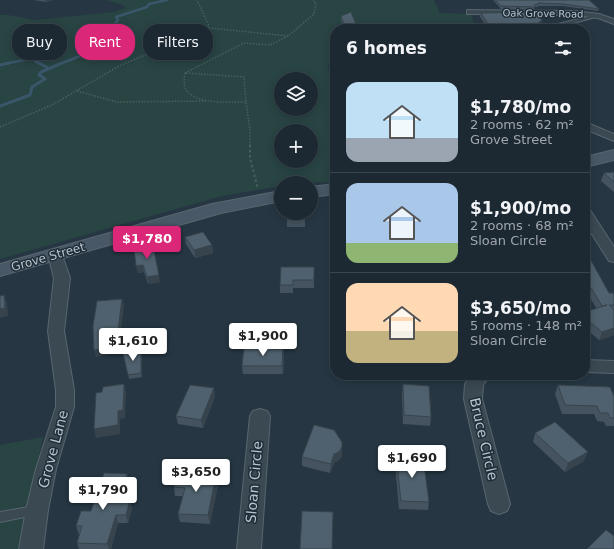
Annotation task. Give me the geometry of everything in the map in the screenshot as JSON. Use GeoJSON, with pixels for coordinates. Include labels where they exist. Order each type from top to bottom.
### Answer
{"type":"FeatureCollection","features":[{"type":"Feature","properties":{"kind":"street"},"geometry":{"type":"LineString","coordinates":[[558,4],[567,12]]}},
{"type":"Feature","properties":{"kind":"street","name":"Oak Grove Road"},"geometry":{"type":"LineString","coordinates":[[470,12],[484,9],[567,12],[595,16],[614,22]]}},
{"type":"Feature","properties":{"kind":"street"},"geometry":{"type":"LineString","coordinates":[[590,126],[614,138]]}},
{"type":"Feature","properties":{"kind":"street"},"geometry":{"type":"LineString","coordinates":[[590,161],[614,155]]}},
{"type":"Feature","properties":{"kind":"street"},"geometry":{"type":"LineString","coordinates":[[318,191],[330,190]]}},
{"type":"Feature","properties":{"kind":"street","name":"Grove Street"},"geometry":{"type":"LineString","coordinates":[[0,270],[218,208],[274,197]]}},
{"type":"Feature","properties":{"kind":"street"},"geometry":{"type":"LineString","coordinates":[[590,221],[614,258]]}},
{"type":"Feature","properties":{"kind":"street","name":"Grove Lane"},"geometry":{"type":"LineString","coordinates":[[31,549],[37,510],[50,455],[65,407],[65,390],[56,331],[56,313],[62,278],[55,255]]}},
{"type":"Feature","properties":{"kind":"street"},"geometry":{"type":"LineString","coordinates":[[590,366],[614,367]]}},
{"type":"Feature","properties":{"kind":"street","name":"Bruce Circle"},"geometry":{"type":"LineString","coordinates":[[477,380],[474,384],[473,399],[499,504]]}},
{"type":"Feature","properties":{"kind":"street","name":"Sloan Circle"},"geometry":{"type":"LineString","coordinates":[[249,549],[260,416]]}},
{"type":"Feature","properties":{"kind":"lane"},"geometry":{"type":"LineString","coordinates":[[556,24],[595,16]]}},
{"type":"Feature","properties":{"kind":"lane"},"geometry":{"type":"LineString","coordinates":[[0,516],[37,510]]}},
{"type":"Feature","properties":{"kind":"path"},"geometry":{"type":"LineString","coordinates":[[197,0],[207,24]]}},
{"type":"Feature","properties":{"kind":"path"},"geometry":{"type":"LineString","coordinates":[[185,73],[244,43],[270,45],[288,36],[314,14],[316,3],[312,0]]}},
{"type":"Feature","properties":{"kind":"path"},"geometry":{"type":"LineString","coordinates":[[213,28],[288,36]]}},
{"type":"Feature","properties":{"kind":"path"},"geometry":{"type":"LineString","coordinates":[[0,127],[52,105],[119,66],[143,56]]}},
{"type":"Feature","properties":{"kind":"path"},"geometry":{"type":"LineString","coordinates":[[185,73],[185,90],[195,98],[214,101]]}},
{"type":"Feature","properties":{"kind":"path"},"geometry":{"type":"LineString","coordinates":[[185,73],[244,78],[250,130],[250,158],[255,183],[262,199]]}},
{"type":"Feature","properties":{"kind":"path"},"geometry":{"type":"LineString","coordinates":[[77,91],[117,102],[246,102]]}},
{"type":"Feature","properties":{"kind":"green space"},"geometry":{"type":"Polygon","coordinates":[[[106,0],[434,0],[440,13],[471,14],[474,24],[330,24],[330,57],[328,68],[330,70],[330,182],[318,182],[318,176],[274,176],[274,187],[222,196],[0,259],[0,15],[9,15],[35,20],[114,12],[126,8],[123,5],[106,0]]]}},
{"type":"Feature","properties":{"kind":"green space"},"geometry":{"type":"Polygon","coordinates":[[[43,437],[19,549],[0,549],[0,445],[43,437]]]}},
{"type":"Feature","properties":{"kind":"building"},"geometry":{"type":"Polygon","coordinates":[[[495,0],[589,0],[599,9],[564,4],[538,3],[534,5],[535,7],[501,6],[495,0]]]}},
{"type":"Feature","properties":{"kind":"building"},"geometry":{"type":"Polygon","coordinates":[[[351,12],[356,24],[344,24],[341,16],[351,12]]]}},
{"type":"Feature","properties":{"kind":"building"},"geometry":{"type":"Polygon","coordinates":[[[538,12],[542,20],[537,24],[488,24],[481,13],[538,12]]]}},
{"type":"Feature","properties":{"kind":"building"},"geometry":{"type":"Polygon","coordinates":[[[614,172],[614,182],[604,173],[614,172]]]}},
{"type":"Feature","properties":{"kind":"building"},"geometry":{"type":"Polygon","coordinates":[[[203,232],[212,245],[194,250],[185,237],[203,232]]]}},
{"type":"Feature","properties":{"kind":"building"},"geometry":{"type":"Polygon","coordinates":[[[153,246],[159,275],[147,277],[143,265],[136,266],[134,249],[153,246]]]}},
{"type":"Feature","properties":{"kind":"building"},"geometry":{"type":"Polygon","coordinates":[[[590,259],[609,293],[613,293],[614,295],[614,305],[609,305],[614,310],[614,328],[602,332],[590,322],[590,310],[607,305],[602,306],[590,286],[590,259]]]}},
{"type":"Feature","properties":{"kind":"building"},"geometry":{"type":"Polygon","coordinates":[[[281,267],[314,267],[314,280],[293,280],[293,285],[280,285],[281,267]]]}},
{"type":"Feature","properties":{"kind":"building"},"geometry":{"type":"Polygon","coordinates":[[[4,295],[5,308],[0,309],[0,296],[4,295]]]}},
{"type":"Feature","properties":{"kind":"building"},"geometry":{"type":"Polygon","coordinates":[[[122,299],[116,346],[94,350],[93,326],[97,301],[122,299]]]}},
{"type":"Feature","properties":{"kind":"building"},"geometry":{"type":"Polygon","coordinates":[[[141,348],[141,373],[128,375],[123,353],[141,348]]]}},
{"type":"Feature","properties":{"kind":"building"},"geometry":{"type":"Polygon","coordinates":[[[244,348],[283,349],[282,366],[242,366],[244,348]]]}},
{"type":"Feature","properties":{"kind":"building"},"geometry":{"type":"Polygon","coordinates":[[[124,384],[123,410],[118,411],[118,425],[94,429],[96,393],[102,392],[103,387],[124,384]]]}},
{"type":"Feature","properties":{"kind":"building"},"geometry":{"type":"Polygon","coordinates":[[[403,384],[429,386],[431,417],[404,415],[403,384]]]}},
{"type":"Feature","properties":{"kind":"building"},"geometry":{"type":"Polygon","coordinates":[[[190,385],[214,388],[201,420],[176,416],[190,385]]]}},
{"type":"Feature","properties":{"kind":"building"},"geometry":{"type":"Polygon","coordinates":[[[558,385],[610,387],[614,396],[614,418],[610,418],[608,413],[600,413],[597,406],[565,405],[558,385]]]}},
{"type":"Feature","properties":{"kind":"building"},"geometry":{"type":"Polygon","coordinates":[[[555,422],[588,452],[568,463],[535,433],[555,422]]]}},
{"type":"Feature","properties":{"kind":"building"},"geometry":{"type":"Polygon","coordinates":[[[314,425],[334,430],[342,442],[342,447],[339,452],[334,454],[331,464],[302,457],[314,425]]]}},
{"type":"Feature","properties":{"kind":"building"},"geometry":{"type":"Polygon","coordinates":[[[396,456],[423,457],[429,502],[401,501],[396,456]]]}},
{"type":"Feature","properties":{"kind":"building"},"geometry":{"type":"Polygon","coordinates":[[[104,473],[127,474],[119,500],[130,500],[126,515],[116,515],[107,544],[77,543],[82,526],[76,526],[81,511],[91,511],[104,473]]]}},
{"type":"Feature","properties":{"kind":"building"},"geometry":{"type":"Polygon","coordinates":[[[177,474],[216,476],[208,515],[178,514],[185,488],[174,487],[177,474]]]}},
{"type":"Feature","properties":{"kind":"building"},"geometry":{"type":"Polygon","coordinates":[[[302,511],[333,512],[332,549],[300,549],[302,511]]]}},
{"type":"Feature","properties":{"kind":"building"},"geometry":{"type":"Polygon","coordinates":[[[606,530],[614,536],[614,549],[587,549],[606,530]]]}},
{"type":"Feature","properties":{"kind":"waterway"},"geometry":{"type":"LineString","coordinates":[[60,64],[85,54],[88,51],[129,37],[130,36],[125,32],[126,30],[113,26],[118,20],[116,17],[147,7],[149,4],[167,0]]}},
{"type":"Feature","properties":{"kind":"waterway"},"geometry":{"type":"LineString","coordinates":[[8,63],[25,60]]}},
{"type":"Feature","properties":{"kind":"waterway"},"geometry":{"type":"LineString","coordinates":[[36,60],[36,62],[40,64]]}},
{"type":"Feature","properties":{"kind":"waterway"},"geometry":{"type":"LineString","coordinates":[[0,65],[8,63]]}},
{"type":"Feature","properties":{"kind":"waterway"},"geometry":{"type":"LineString","coordinates":[[0,106],[30,95],[32,87],[45,79],[39,75],[41,72],[62,63]]}},
{"type":"Feature","properties":{"kind":"waterway"},"geometry":{"type":"LineString","coordinates":[[40,64],[48,68]]}}]}
